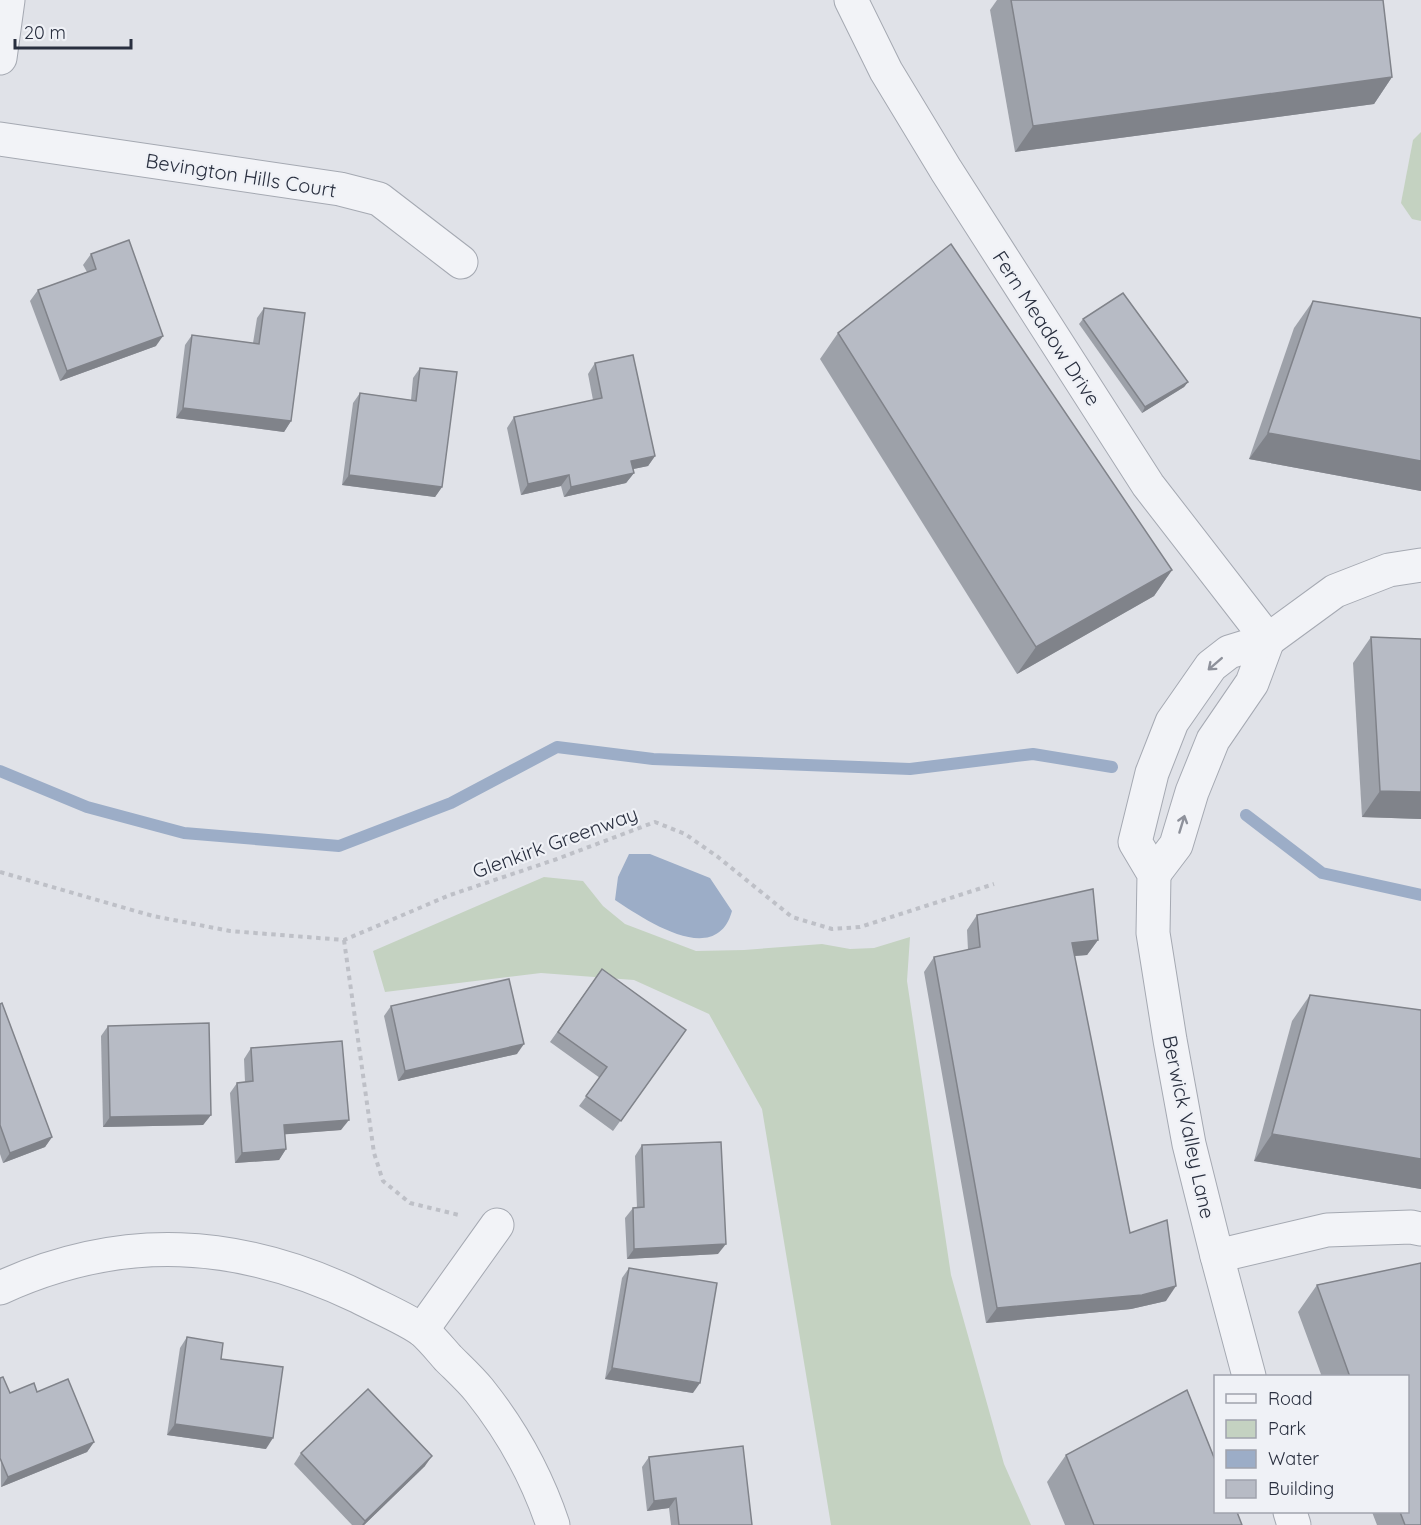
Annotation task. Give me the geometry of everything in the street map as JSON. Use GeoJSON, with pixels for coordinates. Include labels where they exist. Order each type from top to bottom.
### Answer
{"type":"FeatureCollection","features":[{"type":"Feature","properties":{"kind":"street"},"geometry":{"type":"LineString","coordinates":[[0,58],[8,0]]}},
{"type":"Feature","properties":{"kind":"street","name":"Fern Meadow Drive"},"geometry":{"type":"LineString","coordinates":[[851,0],[886,71],[946,170],[1148,485],[1268,640]]}},
{"type":"Feature","properties":{"kind":"street","name":"Bevington Hills Court"},"geometry":{"type":"LineString","coordinates":[[0,139],[340,189],[380,199],[461,262]]}},
{"type":"Feature","properties":{"kind":"street"},"geometry":{"type":"LineString","coordinates":[[1268,640],[1252,683],[1213,740],[1192,792],[1176,845],[1154,874],[1135,842],[1152,773],[1173,722],[1211,666],[1229,652],[1268,640],[1335,591],[1389,570],[1421,565]]}},
{"type":"Feature","properties":{"kind":"street","name":"Berwick Valley Lane"},"geometry":{"type":"LineString","coordinates":[[1154,874],[1153,933],[1189,1144],[1249,1375]]}},
{"type":"Feature","properties":{"kind":"street"},"geometry":{"type":"LineString","coordinates":[[422,1330],[497,1225]]}},
{"type":"Feature","properties":{"kind":"street"},"geometry":{"type":"LineString","coordinates":[[1217,1256],[1327,1230],[1421,1228]]}},
{"type":"Feature","properties":{"kind":"street"},"geometry":{"type":"LineString","coordinates":[[0,1287],[72,1261],[115,1252],[164,1249],[208,1250],[275,1264],[326,1281],[422,1330],[479,1390],[529,1468],[553,1525]]}},
{"type":"Feature","properties":{"kind":"path","name":"Glenkirk Greenway"},"geometry":{"type":"LineString","coordinates":[[0,872],[164,918],[230,931],[344,940],[450,895],[557,859],[655,822],[685,834],[718,857],[792,917],[832,929],[861,927],[994,884]]}},
{"type":"Feature","properties":{"kind":"path"},"geometry":{"type":"LineString","coordinates":[[344,940],[374,1153],[383,1181],[410,1203],[497,1225]]}},
{"type":"Feature","properties":{"kind":"green space"},"geometry":{"type":"Polygon","coordinates":[[[1421,132],[1421,221],[1412,219],[1401,203],[1413,140],[1421,132]]]}},
{"type":"Feature","properties":{"kind":"green space"},"geometry":{"type":"Polygon","coordinates":[[[544,877],[583,881],[603,906],[625,924],[696,951],[822,944],[850,949],[874,948],[910,937],[907,981],[951,1275],[1004,1464],[1031,1525],[831,1525],[762,1109],[709,1014],[634,980],[541,973],[385,992],[373,951],[544,877]]]}},
{"type":"Feature","properties":{"kind":"water"},"geometry":{"type":"Polygon","coordinates":[[[629,854],[650,854],[710,878],[732,911],[724,928],[711,936],[696,938],[678,934],[643,918],[615,900],[618,877],[629,854]]]}},
{"type":"Feature","properties":{"kind":"building"},"geometry":{"type":"Polygon","coordinates":[[[1011,0],[1383,0],[1392,77],[1033,126],[1011,0]]]}},
{"type":"Feature","properties":{"kind":"building"},"geometry":{"type":"Polygon","coordinates":[[[129,240],[163,336],[67,371],[38,290],[96,269],[91,254],[129,240]]]}},
{"type":"Feature","properties":{"kind":"building"},"geometry":{"type":"Polygon","coordinates":[[[951,244],[1172,570],[1036,647],[838,333],[951,244]]]}},
{"type":"Feature","properties":{"kind":"building"},"geometry":{"type":"Polygon","coordinates":[[[1123,293],[1188,382],[1145,407],[1083,319],[1123,293]]]}},
{"type":"Feature","properties":{"kind":"building"},"geometry":{"type":"Polygon","coordinates":[[[1313,301],[1421,318],[1421,461],[1268,433],[1313,301]]]}},
{"type":"Feature","properties":{"kind":"building"},"geometry":{"type":"Polygon","coordinates":[[[264,308],[305,313],[291,421],[183,408],[192,335],[259,344],[264,308]]]}},
{"type":"Feature","properties":{"kind":"building"},"geometry":{"type":"Polygon","coordinates":[[[633,355],[655,456],[631,461],[634,473],[571,487],[569,475],[528,484],[514,417],[602,398],[595,363],[633,355]]]}},
{"type":"Feature","properties":{"kind":"building"},"geometry":{"type":"Polygon","coordinates":[[[420,368],[457,372],[442,487],[349,475],[360,393],[416,401],[420,368]]]}},
{"type":"Feature","properties":{"kind":"building"},"geometry":{"type":"Polygon","coordinates":[[[1371,637],[1421,639],[1421,792],[1380,791],[1371,637]]]}},
{"type":"Feature","properties":{"kind":"building"},"geometry":{"type":"Polygon","coordinates":[[[1093,889],[1098,940],[1072,943],[1130,1233],[1167,1220],[1176,1286],[1142,1295],[997,1308],[934,957],[980,947],[977,915],[1093,889]]]}},
{"type":"Feature","properties":{"kind":"building"},"geometry":{"type":"Polygon","coordinates":[[[602,969],[686,1030],[621,1121],[586,1096],[607,1067],[558,1032],[602,969]]]}},
{"type":"Feature","properties":{"kind":"building"},"geometry":{"type":"Polygon","coordinates":[[[509,979],[524,1044],[405,1071],[391,1006],[509,979]]]}},
{"type":"Feature","properties":{"kind":"building"},"geometry":{"type":"Polygon","coordinates":[[[1310,995],[1421,1010],[1421,1159],[1272,1134],[1310,995]]]}},
{"type":"Feature","properties":{"kind":"building"},"geometry":{"type":"Polygon","coordinates":[[[2,1003],[52,1137],[10,1153],[0,1125],[0,1004],[2,1003]]]}},
{"type":"Feature","properties":{"kind":"building"},"geometry":{"type":"Polygon","coordinates":[[[209,1023],[211,1115],[110,1117],[108,1026],[209,1023]]]}},
{"type":"Feature","properties":{"kind":"building"},"geometry":{"type":"Polygon","coordinates":[[[342,1041],[349,1120],[284,1125],[286,1149],[242,1153],[237,1083],[253,1081],[251,1048],[342,1041]]]}},
{"type":"Feature","properties":{"kind":"building"},"geometry":{"type":"Polygon","coordinates":[[[721,1142],[726,1244],[634,1249],[633,1208],[644,1207],[642,1145],[721,1142]]]}},
{"type":"Feature","properties":{"kind":"building"},"geometry":{"type":"Polygon","coordinates":[[[1421,1263],[1421,1525],[1405,1525],[1400,1513],[1409,1513],[1409,1375],[1349,1375],[1317,1285],[1421,1263]]]}},
{"type":"Feature","properties":{"kind":"building"},"geometry":{"type":"Polygon","coordinates":[[[629,1268],[717,1283],[700,1383],[612,1368],[629,1268]]]}},
{"type":"Feature","properties":{"kind":"building"},"geometry":{"type":"Polygon","coordinates":[[[187,1337],[223,1343],[221,1359],[283,1367],[273,1438],[175,1424],[187,1337]]]}},
{"type":"Feature","properties":{"kind":"building"},"geometry":{"type":"Polygon","coordinates":[[[3,1377],[10,1393],[34,1383],[37,1392],[68,1379],[94,1442],[8,1477],[0,1458],[0,1378],[3,1377]]]}},
{"type":"Feature","properties":{"kind":"building"},"geometry":{"type":"Polygon","coordinates":[[[368,1389],[432,1456],[365,1521],[301,1453],[368,1389]]]}},
{"type":"Feature","properties":{"kind":"building"},"geometry":{"type":"Polygon","coordinates":[[[1187,1390],[1214,1458],[1214,1513],[1237,1513],[1242,1525],[1094,1525],[1066,1455],[1187,1390]]]}},
{"type":"Feature","properties":{"kind":"building"},"geometry":{"type":"Polygon","coordinates":[[[743,1446],[752,1525],[679,1525],[676,1498],[654,1501],[649,1457],[743,1446]]]}},
{"type":"Feature","properties":{"kind":"waterway"},"geometry":{"type":"LineString","coordinates":[[0,771],[87,807],[184,833],[339,846],[451,803],[557,747],[653,759],[910,769],[1033,754],[1112,767]]}},
{"type":"Feature","properties":{"kind":"waterway"},"geometry":{"type":"LineString","coordinates":[[1246,815],[1322,873],[1421,895]]}}]}
